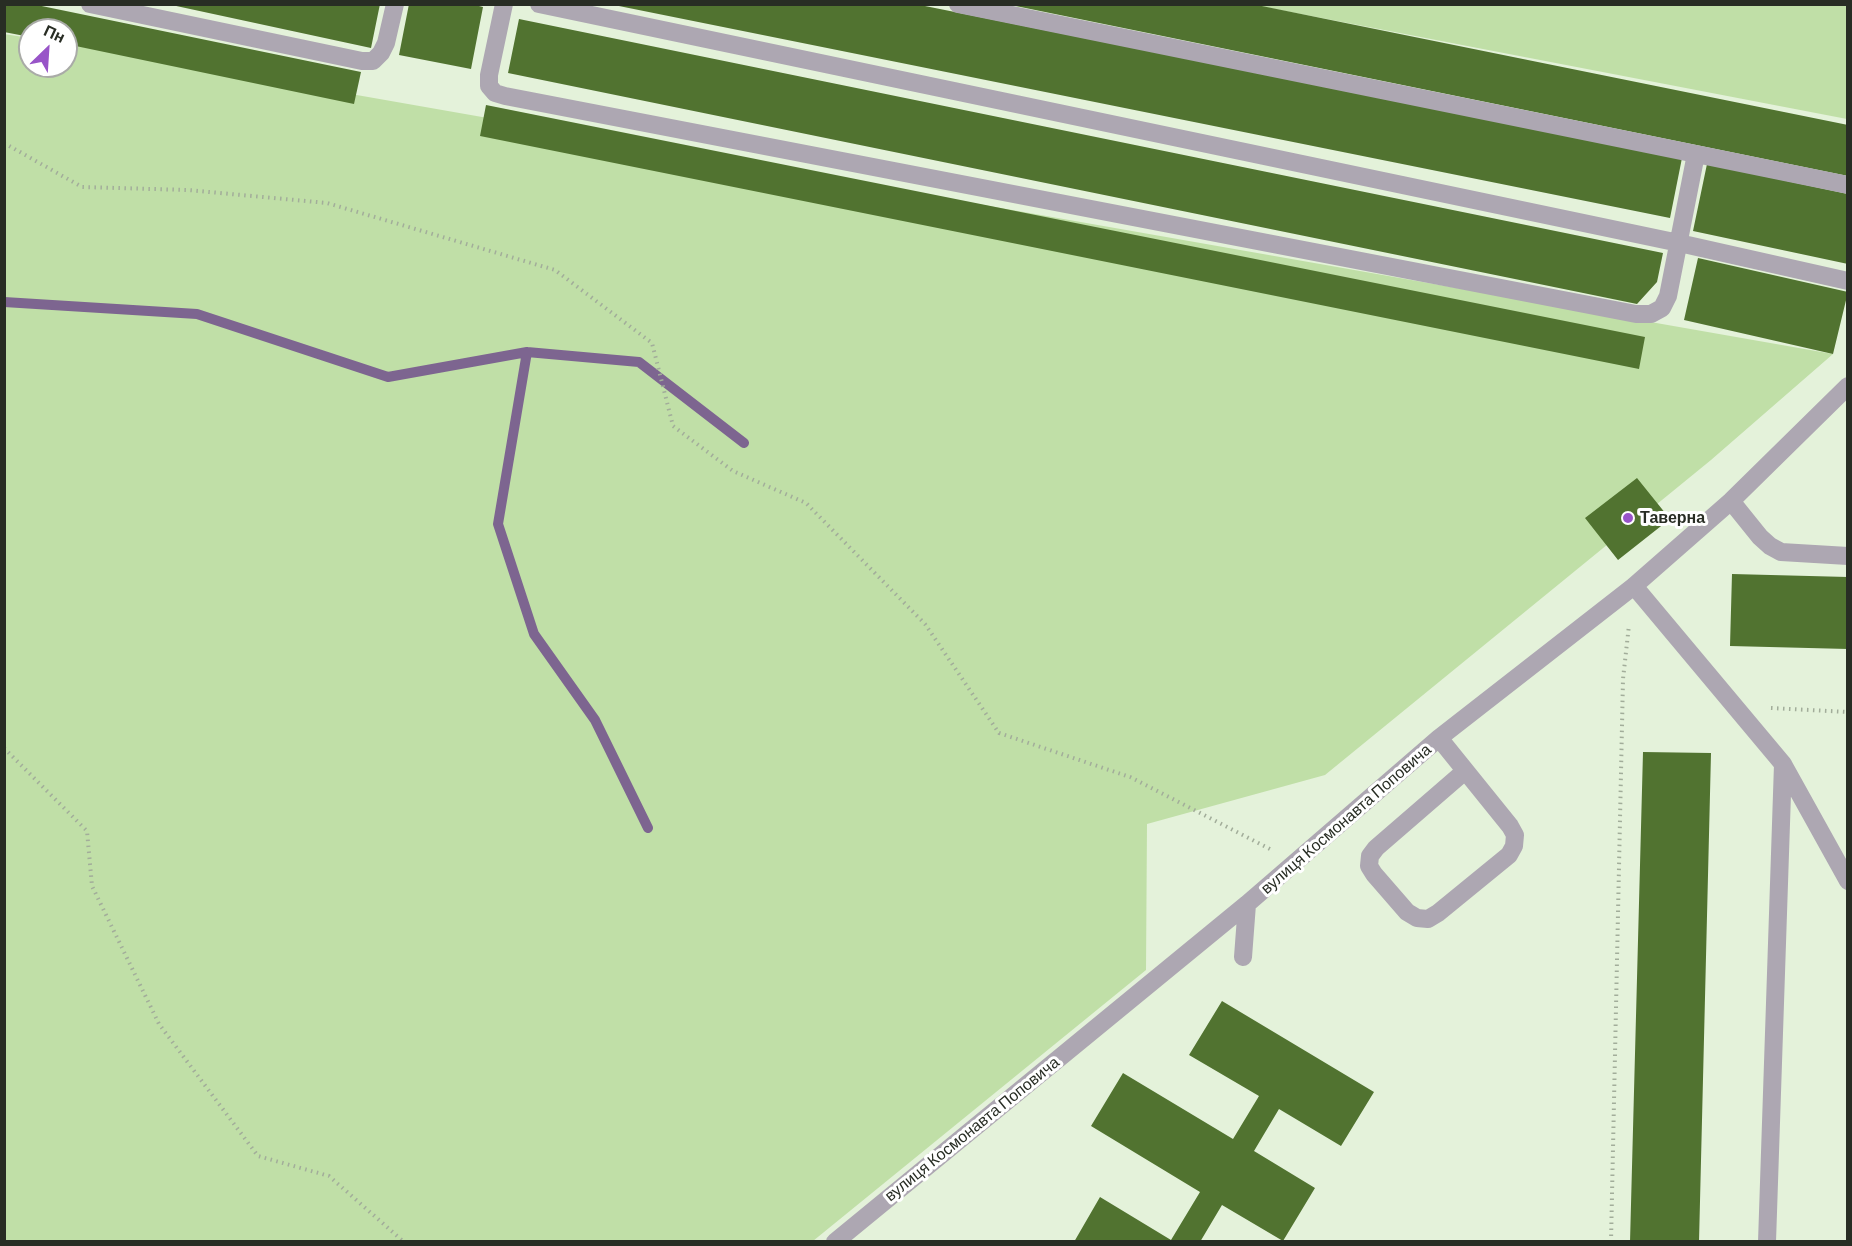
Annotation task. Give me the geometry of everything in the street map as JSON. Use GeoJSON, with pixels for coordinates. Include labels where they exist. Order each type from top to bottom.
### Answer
{"type":"FeatureCollection","features":[{"type":"Feature","properties":{"kind":"street"},"geometry":{"type":"LineString","coordinates":[[90,4],[362,61],[373,61],[381,53],[386,43],[395,4]]}},
{"type":"Feature","properties":{"kind":"street"},"geometry":{"type":"LineString","coordinates":[[504,4],[489,75],[489,86],[495,93],[505,96],[1636,314],[1651,314],[1662,308],[1668,296],[1696,154]]}},
{"type":"Feature","properties":{"kind":"street"},"geometry":{"type":"LineString","coordinates":[[539,4],[1679,243],[1848,281]]}},
{"type":"Feature","properties":{"kind":"street"},"geometry":{"type":"LineString","coordinates":[[958,4],[1848,185]]}},
{"type":"Feature","properties":{"kind":"street","name":"вулиця Космонавта Поповича"},"geometry":{"type":"LineString","coordinates":[[835,1242],[1247,904],[1439,738],[1634,586],[1731,501],[1848,386]]}},
{"type":"Feature","properties":{"kind":"street"},"geometry":{"type":"LineString","coordinates":[[1731,501],[1761,537],[1781,552],[1848,555]]}},
{"type":"Feature","properties":{"kind":"street"},"geometry":{"type":"LineString","coordinates":[[1634,586],[1783,764],[1848,881]]}},
{"type":"Feature","properties":{"kind":"street"},"geometry":{"type":"LineString","coordinates":[[1439,738],[1510,826],[1515,835],[1514,846],[1509,855],[1438,913],[1428,920],[1417,918],[1407,912],[1374,874],[1369,866],[1370,856],[1376,848],[1465,771]]}},
{"type":"Feature","properties":{"kind":"street"},"geometry":{"type":"LineString","coordinates":[[1767,1242],[1783,764]]}},
{"type":"Feature","properties":{"kind":"street"},"geometry":{"type":"LineString","coordinates":[[1243,957],[1247,904]]}},
{"type":"Feature","properties":{"kind":"path"},"geometry":{"type":"LineString","coordinates":[[4,143],[82,187],[188,190],[327,203],[555,270],[652,343],[673,426],[733,471],[806,503],[925,624],[999,733],[1130,777],[1295,862]]}},
{"type":"Feature","properties":{"kind":"path"},"geometry":{"type":"LineString","coordinates":[[1611,1242],[1623,680],[1634,586]]}},
{"type":"Feature","properties":{"kind":"path"},"geometry":{"type":"LineString","coordinates":[[1735,706],[1848,712]]}},
{"type":"Feature","properties":{"kind":"path"},"geometry":{"type":"LineString","coordinates":[[4,748],[87,831],[92,886],[159,1024],[258,1156],[330,1176],[404,1242]]}},
{"type":"Feature","properties":{"kind":"green space"},"geometry":{"type":"Polygon","coordinates":[[[1254,5],[1847,5],[1847,119],[1254,5]]]}},
{"type":"Feature","properties":{"kind":"green space"},"geometry":{"type":"Polygon","coordinates":[[[4,34],[18,36],[18,78],[78,78],[78,46],[1833,354],[1711,460],[1325,775],[1147,824],[1146,970],[813,1241],[5,1241],[4,34]]]}},
{"type":"Feature","properties":{"kind":"building"},"geometry":{"type":"Polygon","coordinates":[[[4,4],[32,4],[361,72],[354,104],[78,46],[78,18],[18,18],[18,35],[4,32],[4,4]]]}},
{"type":"Feature","properties":{"kind":"building"},"geometry":{"type":"Polygon","coordinates":[[[167,4],[380,4],[371,48],[167,4]]]}},
{"type":"Feature","properties":{"kind":"building"},"geometry":{"type":"Polygon","coordinates":[[[409,4],[471,4],[483,7],[471,69],[399,55],[409,4]]]}},
{"type":"Feature","properties":{"kind":"building"},"geometry":{"type":"Polygon","coordinates":[[[609,4],[915,4],[1682,158],[1670,218],[609,4]]]}},
{"type":"Feature","properties":{"kind":"building"},"geometry":{"type":"Polygon","coordinates":[[[1006,4],[1252,4],[1848,125],[1848,176],[1006,4]]]}},
{"type":"Feature","properties":{"kind":"building"},"geometry":{"type":"Polygon","coordinates":[[[519,19],[1663,253],[1657,282],[1637,304],[508,73],[519,19]]]}},
{"type":"Feature","properties":{"kind":"building"},"geometry":{"type":"Polygon","coordinates":[[[486,105],[1645,337],[1639,369],[480,136],[486,105]]]}},
{"type":"Feature","properties":{"kind":"building"},"geometry":{"type":"Polygon","coordinates":[[[1707,164],[1848,194],[1848,264],[1693,231],[1707,164]]]}},
{"type":"Feature","properties":{"kind":"building"},"geometry":{"type":"Polygon","coordinates":[[[1698,258],[1848,292],[1833,354],[1684,320],[1698,258]]]}},
{"type":"Feature","properties":{"kind":"building","name":"Таверна"},"geometry":{"type":"Polygon","coordinates":[[[1637,478],[1670,519],[1618,560],[1585,518],[1637,478]]]}},
{"type":"Feature","properties":{"kind":"building"},"geometry":{"type":"Polygon","coordinates":[[[1732,574],[1848,577],[1848,649],[1730,646],[1732,574]]]}},
{"type":"Feature","properties":{"kind":"building"},"geometry":{"type":"Polygon","coordinates":[[[1643,752],[1711,753],[1699,1242],[1630,1242],[1643,752]]]}},
{"type":"Feature","properties":{"kind":"building"},"geometry":{"type":"Polygon","coordinates":[[[1222,1001],[1374,1092],[1341,1146],[1279,1109],[1254,1151],[1315,1188],[1283,1241],[1222,1205],[1200,1242],[1074,1242],[1100,1197],[1171,1240],[1200,1192],[1091,1126],[1123,1073],[1233,1139],[1259,1096],[1189,1055],[1222,1001]]]}},
{"type":"Feature","properties":{"kind":"waterway"},"geometry":{"type":"LineString","coordinates":[[4,302],[197,314],[388,377],[527,352],[639,362],[744,443]]}},
{"type":"Feature","properties":{"kind":"waterway"},"geometry":{"type":"LineString","coordinates":[[527,352],[498,524],[534,634],[595,720],[648,828]]}},
{"type":"Feature","properties":{"kind":"place","name":"Таверна"},"geometry":{"type":"Point","coordinates":[1628,518]}}]}
